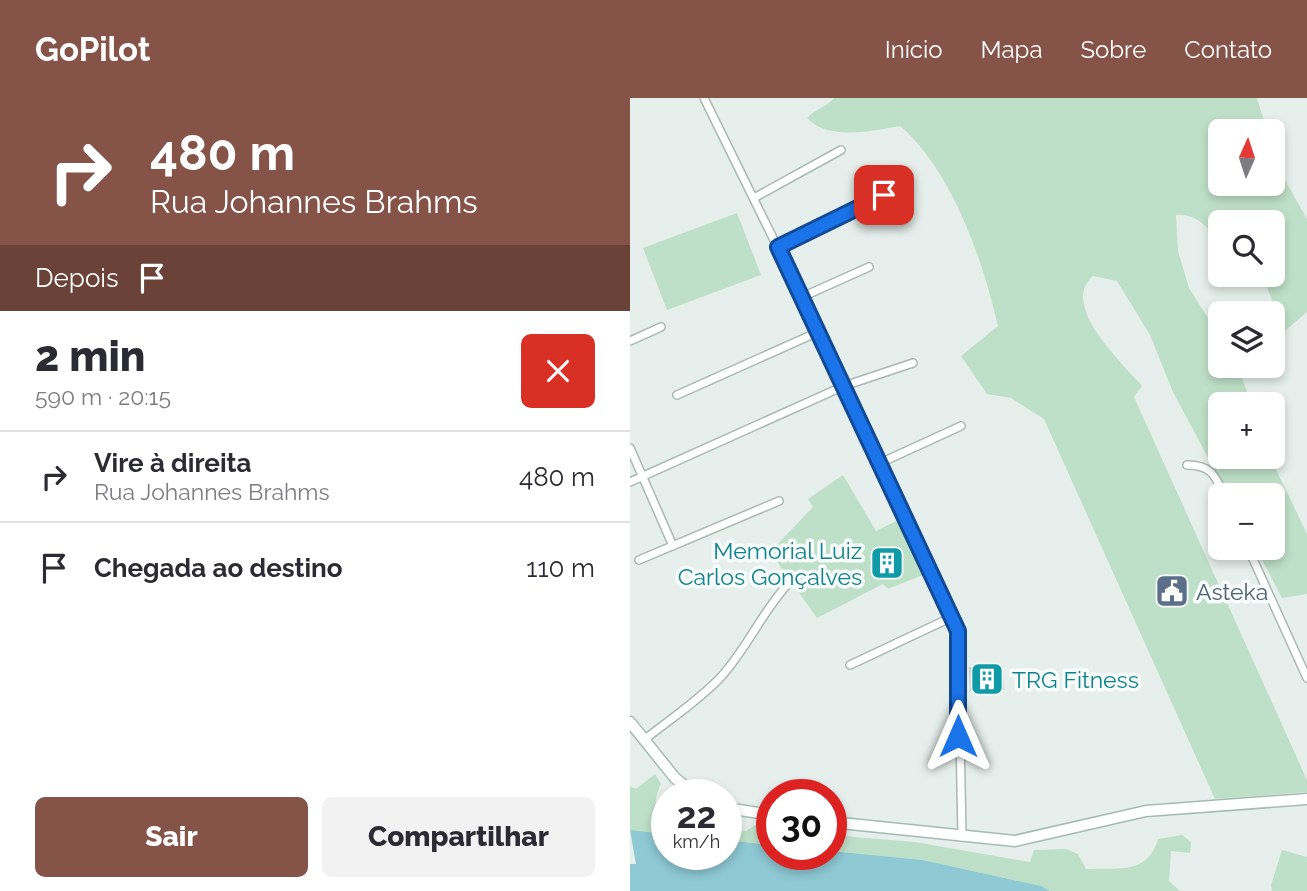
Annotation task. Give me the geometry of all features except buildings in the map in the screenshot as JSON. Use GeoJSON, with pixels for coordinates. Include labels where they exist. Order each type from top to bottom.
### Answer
{"type":"FeatureCollection","features":[{"type":"Feature","properties":{"kind":"street"},"geometry":{"type":"LineString","coordinates":[[704,98],[802,297],[958,631],[962,838]]}},
{"type":"Feature","properties":{"kind":"street"},"geometry":{"type":"LineString","coordinates":[[754,198],[841,150]]}},
{"type":"Feature","properties":{"kind":"street"},"geometry":{"type":"LineString","coordinates":[[778,247],[884,195]]}},
{"type":"Feature","properties":{"kind":"street"},"geometry":{"type":"LineString","coordinates":[[802,297],[869,267]]}},
{"type":"Feature","properties":{"kind":"street"},"geometry":{"type":"LineString","coordinates":[[631,338],[661,327]]}},
{"type":"Feature","properties":{"kind":"street"},"geometry":{"type":"LineString","coordinates":[[677,395],[818,332]]}},
{"type":"Feature","properties":{"kind":"street"},"geometry":{"type":"LineString","coordinates":[[630,482],[844,386],[913,363]]}},
{"type":"Feature","properties":{"kind":"street"},"geometry":{"type":"LineString","coordinates":[[878,464],[961,426]]}},
{"type":"Feature","properties":{"kind":"street"},"geometry":{"type":"LineString","coordinates":[[630,448],[673,546]]}},
{"type":"Feature","properties":{"kind":"street"},"geometry":{"type":"LineString","coordinates":[[1187,465],[1203,465],[1213,472],[1218,483]]}},
{"type":"Feature","properties":{"kind":"street"},"geometry":{"type":"LineString","coordinates":[[639,561],[779,501]]}},
{"type":"Feature","properties":{"kind":"street"},"geometry":{"type":"LineString","coordinates":[[1253,560],[1307,678]]}},
{"type":"Feature","properties":{"kind":"street"},"geometry":{"type":"LineString","coordinates":[[644,740],[719,679],[747,643],[771,603],[787,586]]}},
{"type":"Feature","properties":{"kind":"street"},"geometry":{"type":"LineString","coordinates":[[850,665],[953,617]]}},
{"type":"Feature","properties":{"kind":"street"},"geometry":{"type":"LineString","coordinates":[[630,722],[676,779]]}},
{"type":"Feature","properties":{"kind":"street"},"geometry":{"type":"LineString","coordinates":[[847,824],[962,838],[1015,841],[1146,811],[1307,799]]}},
{"type":"Feature","properties":{"kind":"green space"},"geometry":{"type":"Polygon","coordinates":[[[834,98],[1257,98],[1263,119],[1208,119],[1208,196],[1285,196],[1285,180],[1307,219],[1307,312],[1285,331],[1285,301],[1273,301],[1267,287],[1285,287],[1285,210],[1208,210],[1208,228],[1190,216],[1176,215],[1178,251],[1189,288],[1208,318],[1208,378],[1242,378],[1247,392],[1208,392],[1208,458],[1173,392],[1150,335],[1117,281],[1093,276],[1085,288],[1083,302],[1097,333],[1142,386],[1134,397],[1307,780],[1307,792],[1215,799],[1044,419],[1011,398],[987,394],[961,356],[998,326],[984,274],[950,191],[919,145],[900,126],[864,132],[838,132],[826,130],[807,118],[834,98]]]}},
{"type":"Feature","properties":{"kind":"green space"},"geometry":{"type":"Polygon","coordinates":[[[737,213],[761,275],[667,310],[643,248],[737,213]]]}},
{"type":"Feature","properties":{"kind":"green space"},"geometry":{"type":"Polygon","coordinates":[[[1214,469],[1276,469],[1282,483],[1222,483],[1214,469]]]}},
{"type":"Feature","properties":{"kind":"green space"},"geometry":{"type":"Polygon","coordinates":[[[843,475],[876,531],[900,519],[928,573],[888,589],[883,584],[817,618],[770,552],[813,507],[808,499],[843,475]]]}},
{"type":"Feature","properties":{"kind":"green space"},"geometry":{"type":"Polygon","coordinates":[[[1285,488],[1307,534],[1307,594],[1282,598],[1262,560],[1285,560],[1285,488]]]}},
{"type":"Feature","properties":{"kind":"green space"},"geometry":{"type":"Polygon","coordinates":[[[655,774],[658,779],[651,779],[651,832],[630,830],[630,786],[636,789],[655,774]]]}},
{"type":"Feature","properties":{"kind":"green space"},"geometry":{"type":"Polygon","coordinates":[[[756,825],[756,843],[742,842],[742,831],[756,825]]]}},
{"type":"Feature","properties":{"kind":"green space"},"geometry":{"type":"Polygon","coordinates":[[[1182,835],[1191,842],[1190,853],[1171,851],[1169,881],[1180,891],[1050,891],[1040,886],[923,860],[847,853],[847,836],[915,842],[1030,862],[1034,850],[1066,849],[1078,854],[1086,869],[1120,868],[1139,864],[1147,859],[1158,839],[1182,835]]]}},
{"type":"Feature","properties":{"kind":"green space"},"geometry":{"type":"Polygon","coordinates":[[[1282,850],[1307,857],[1307,891],[1272,891],[1271,885],[1282,850]]]}},
{"type":"Feature","properties":{"kind":"water"},"geometry":{"type":"Polygon","coordinates":[[[630,830],[651,832],[651,870],[742,870],[742,842],[756,843],[756,870],[847,870],[847,853],[923,860],[1041,886],[1050,891],[630,891],[630,864],[636,864],[630,830]]]}},
{"type":"Feature","properties":{"kind":"place","name":"Memorial Luiz Carlos Gonçalves"},"geometry":{"type":"Point","coordinates":[887,563]}},
{"type":"Feature","properties":{"kind":"place","name":"Asteka"},"geometry":{"type":"Point","coordinates":[1172,591]}},
{"type":"Feature","properties":{"kind":"place","name":"TRG Fitness"},"geometry":{"type":"Point","coordinates":[987,679]}},
{"type":"Feature","properties":{"kind":"route"},"geometry":{"type":"LineString","coordinates":[[884,195],[778,247],[878,464],[953,617],[958,631],[958,736]]}}]}
